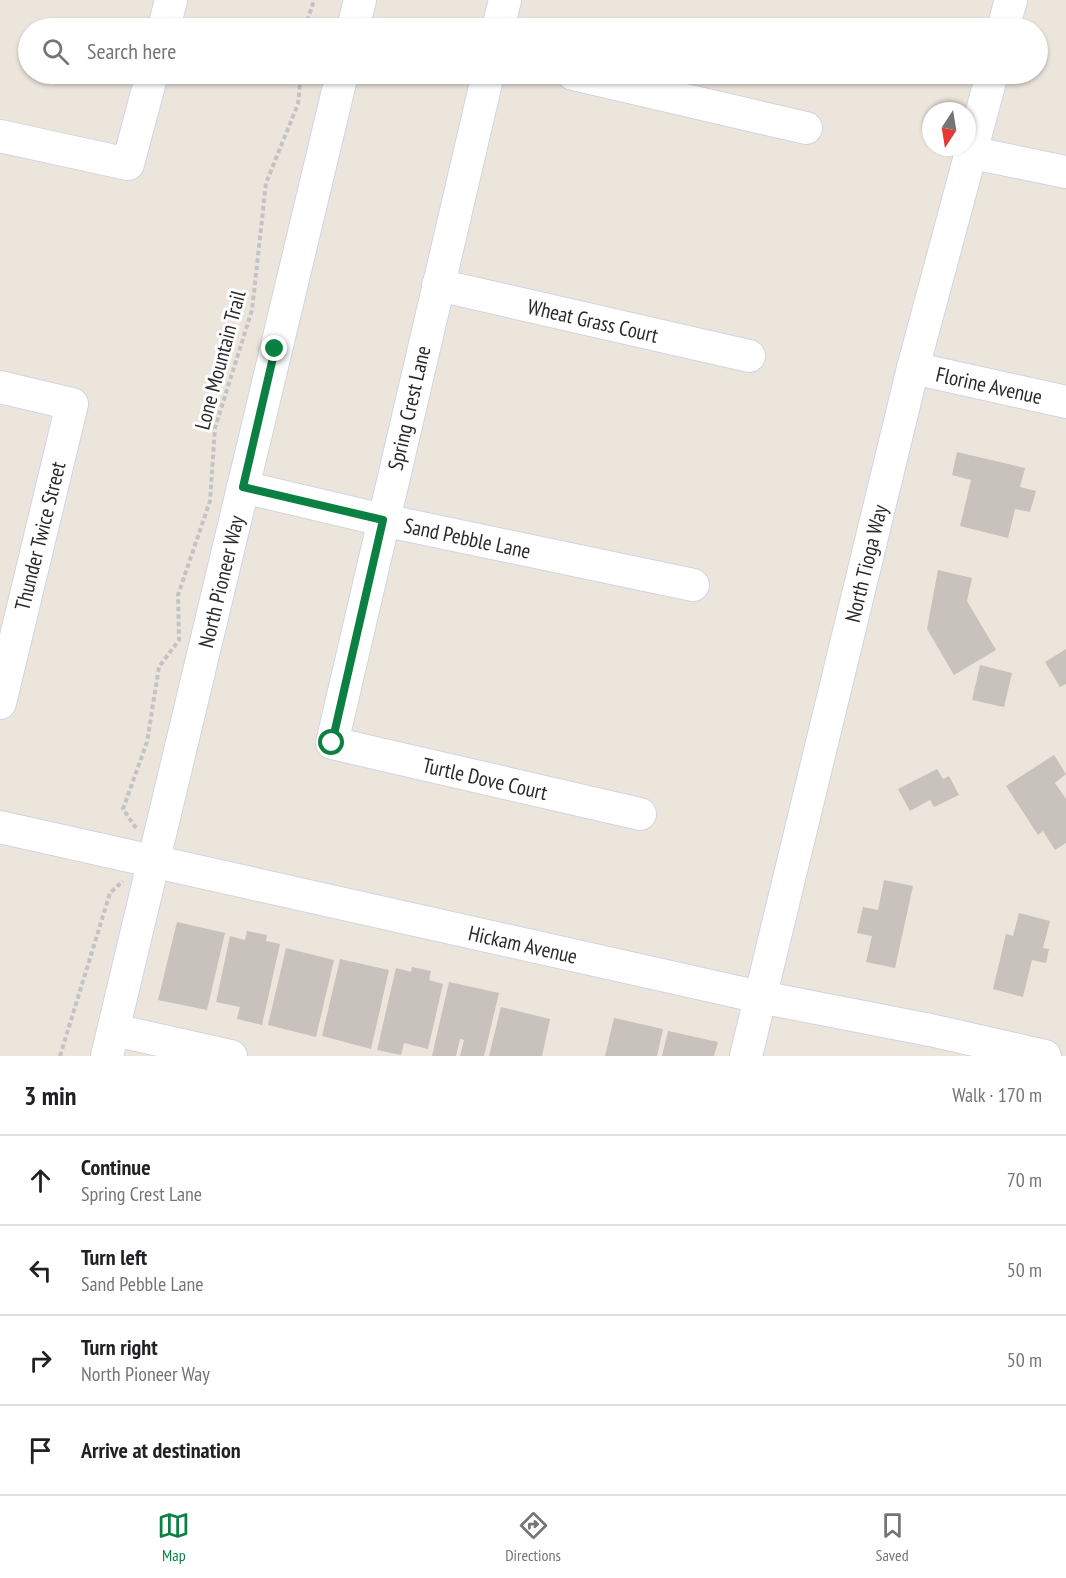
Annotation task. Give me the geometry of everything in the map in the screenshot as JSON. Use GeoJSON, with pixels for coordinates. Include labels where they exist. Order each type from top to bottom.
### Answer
{"type":"FeatureCollection","features":[{"type":"Feature","properties":{"kind":"street"},"geometry":{"type":"LineString","coordinates":[[166,18],[171,0]]}},
{"type":"Feature","properties":{"kind":"street"},"geometry":{"type":"LineString","coordinates":[[356,18],[360,0]]}},
{"type":"Feature","properties":{"kind":"street"},"geometry":{"type":"LineString","coordinates":[[500,18],[505,0]]}},
{"type":"Feature","properties":{"kind":"street"},"geometry":{"type":"LineString","coordinates":[[1006,18],[1011,0]]}},
{"type":"Feature","properties":{"kind":"street"},"geometry":{"type":"LineString","coordinates":[[0,136],[128,164],[149,84]]}},
{"type":"Feature","properties":{"kind":"street","name":"North Pioneer Way"},"geometry":{"type":"LineString","coordinates":[[110,1043],[142,858],[243,487],[340,84]]}},
{"type":"Feature","properties":{"kind":"street","name":"Spring Crest Lane"},"geometry":{"type":"LineString","coordinates":[[332,743],[486,84]]}},
{"type":"Feature","properties":{"kind":"street"},"geometry":{"type":"LineString","coordinates":[[616,84],[806,128]]}},
{"type":"Feature","properties":{"kind":"street","name":"North Tioga Way"},"geometry":{"type":"LineString","coordinates":[[976,141],[990,84]]}},
{"type":"Feature","properties":{"kind":"street"},"geometry":{"type":"LineString","coordinates":[[976,154],[1066,172]]}},
{"type":"Feature","properties":{"kind":"street","name":"North Tioga Way"},"geometry":{"type":"LineString","coordinates":[[746,1056],[912,368],[972,156]]}},
{"type":"Feature","properties":{"kind":"street","name":"Wheat Grass Court"},"geometry":{"type":"LineString","coordinates":[[438,285],[748,356]]}},
{"type":"Feature","properties":{"kind":"street","name":"Florine Avenue"},"geometry":{"type":"LineString","coordinates":[[912,368],[1066,402]]}},
{"type":"Feature","properties":{"kind":"street","name":"Thunder Twice Street"},"geometry":{"type":"LineString","coordinates":[[0,387],[72,404],[7,643],[0,703]]}},
{"type":"Feature","properties":{"kind":"street","name":"Sand Pebble Lane"},"geometry":{"type":"LineString","coordinates":[[243,487],[383,520],[693,585]]}},
{"type":"Feature","properties":{"kind":"street","name":"Turtle Dove Court"},"geometry":{"type":"LineString","coordinates":[[332,743],[640,814]]}},
{"type":"Feature","properties":{"kind":"street","name":"Hickam Avenue"},"geometry":{"type":"LineString","coordinates":[[0,827],[760,997],[930,1030],[1045,1056]]}},
{"type":"Feature","properties":{"kind":"street"},"geometry":{"type":"LineString","coordinates":[[110,1043],[231,1056]]}},
{"type":"Feature","properties":{"kind":"path"},"geometry":{"type":"LineString","coordinates":[[308,18],[314,0]]}},
{"type":"Feature","properties":{"kind":"path","name":"Lone Mountain Trail"},"geometry":{"type":"LineString","coordinates":[[60,1056],[110,893],[142,858],[136,828],[123,809],[147,742],[159,667],[179,640],[178,595],[210,501],[215,428],[252,310],[266,183],[298,104],[300,84]]}},
{"type":"Feature","properties":{"kind":"building"},"geometry":{"type":"Polygon","coordinates":[[[957,452],[1025,468],[1020,487],[1036,491],[1030,512],[1015,509],[1008,538],[960,526],[971,480],[952,475],[957,452]]]}},
{"type":"Feature","properties":{"kind":"building"},"geometry":{"type":"Polygon","coordinates":[[[938,570],[972,578],[967,601],[996,650],[954,675],[927,629],[938,570]]]}},
{"type":"Feature","properties":{"kind":"building"},"geometry":{"type":"Polygon","coordinates":[[[1066,649],[1066,684],[1060,687],[1045,662],[1066,649]]]}},
{"type":"Feature","properties":{"kind":"building"},"geometry":{"type":"Polygon","coordinates":[[[980,665],[1012,673],[1004,707],[972,700],[980,665]]]}},
{"type":"Feature","properties":{"kind":"building"},"geometry":{"type":"Polygon","coordinates":[[[1054,755],[1066,774],[1055,783],[1066,799],[1066,843],[1055,850],[1043,831],[1038,835],[1006,786],[1054,755]]]}},
{"type":"Feature","properties":{"kind":"building"},"geometry":{"type":"Polygon","coordinates":[[[937,769],[943,779],[949,776],[959,795],[934,807],[930,800],[910,811],[898,789],[937,769]]]}},
{"type":"Feature","properties":{"kind":"building"},"geometry":{"type":"Polygon","coordinates":[[[884,880],[913,886],[895,968],[866,962],[872,936],[857,933],[863,907],[878,910],[884,880]]]}},
{"type":"Feature","properties":{"kind":"building"},"geometry":{"type":"Polygon","coordinates":[[[1019,913],[1050,921],[1043,948],[1049,949],[1046,963],[1032,960],[1023,997],[993,989],[1006,934],[1013,936],[1019,913]]]}},
{"type":"Feature","properties":{"kind":"building"},"geometry":{"type":"Polygon","coordinates":[[[177,922],[225,933],[207,1010],[158,1000],[177,922]]]}},
{"type":"Feature","properties":{"kind":"building"},"geometry":{"type":"Polygon","coordinates":[[[247,931],[267,935],[266,941],[280,944],[262,1025],[237,1019],[240,1007],[216,1002],[230,936],[245,940],[247,931]]]}},
{"type":"Feature","properties":{"kind":"building"},"geometry":{"type":"Polygon","coordinates":[[[286,948],[334,960],[316,1037],[268,1025],[286,948]]]}},
{"type":"Feature","properties":{"kind":"building"},"geometry":{"type":"Polygon","coordinates":[[[340,959],[389,970],[371,1049],[322,1036],[340,959]]]}},
{"type":"Feature","properties":{"kind":"building"},"geometry":{"type":"Polygon","coordinates":[[[412,967],[431,971],[429,980],[443,984],[428,1049],[404,1043],[401,1055],[377,1050],[396,968],[411,972],[412,967]]]}},
{"type":"Feature","properties":{"kind":"building"},"geometry":{"type":"Polygon","coordinates":[[[449,982],[499,993],[484,1056],[460,1056],[464,1040],[460,1039],[456,1056],[432,1056],[449,982]]]}},
{"type":"Feature","properties":{"kind":"building"},"geometry":{"type":"Polygon","coordinates":[[[501,1007],[550,1019],[542,1056],[489,1056],[501,1007]]]}},
{"type":"Feature","properties":{"kind":"building"},"geometry":{"type":"Polygon","coordinates":[[[614,1018],[663,1029],[657,1056],[605,1056],[614,1018]]]}},
{"type":"Feature","properties":{"kind":"building"},"geometry":{"type":"Polygon","coordinates":[[[668,1031],[718,1042],[714,1056],[662,1056],[668,1031]]]}},
{"type":"Feature","properties":{"kind":"route"},"geometry":{"type":"LineString","coordinates":[[275,349],[243,487],[383,520],[332,743]]}}]}
